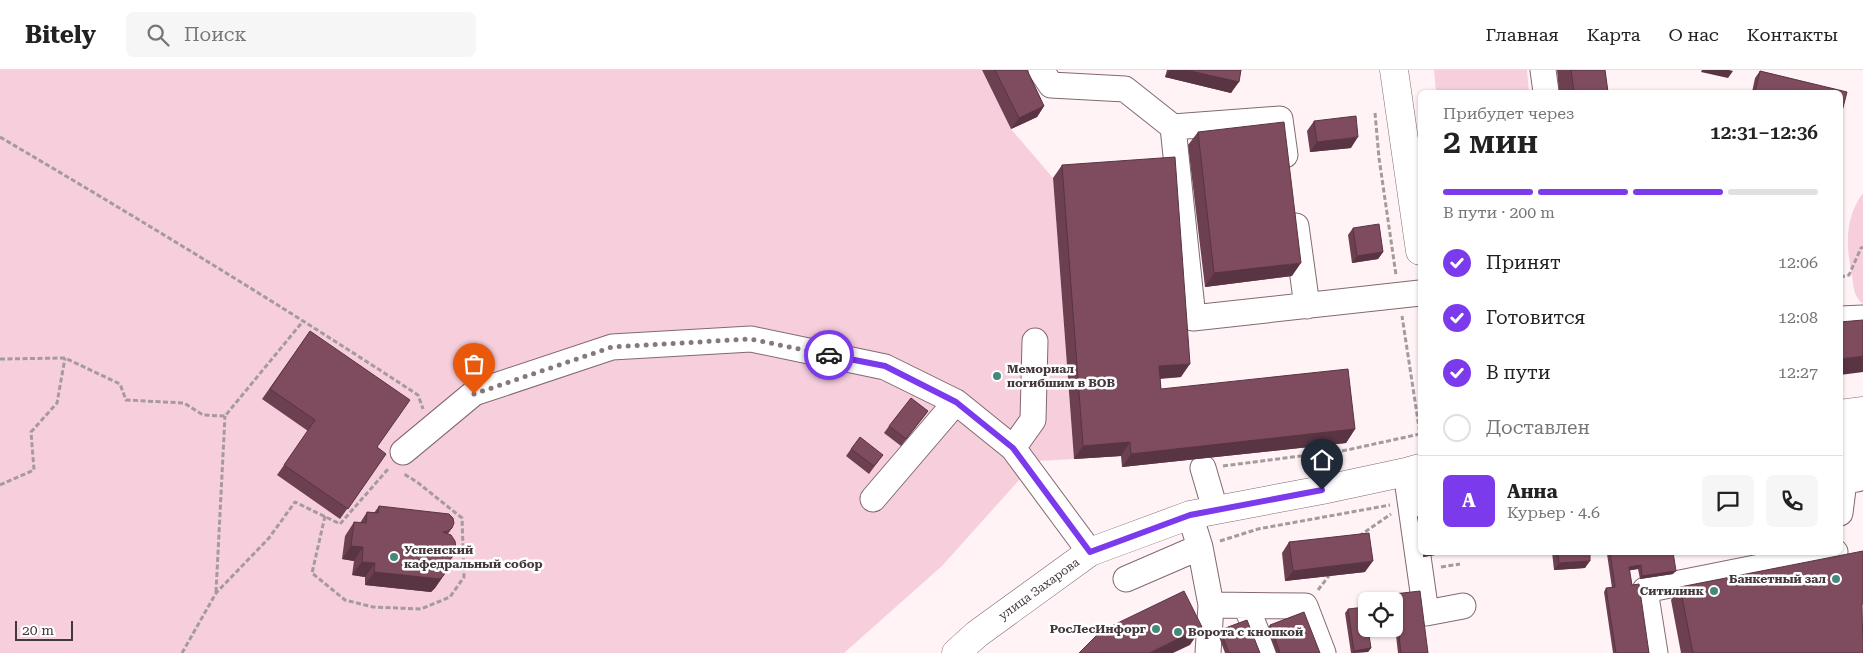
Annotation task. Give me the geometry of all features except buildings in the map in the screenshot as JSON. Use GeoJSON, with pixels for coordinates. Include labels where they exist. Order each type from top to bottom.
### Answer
{"type":"FeatureCollection","features":[{"type":"Feature","properties":{"kind":"main road"},"geometry":{"type":"LineString","coordinates":[[1394,70],[1418,237]]}},
{"type":"Feature","properties":{"kind":"main road","name":"улица Захарова"},"geometry":{"type":"LineString","coordinates":[[956,653],[977,634],[1090,552],[1203,512],[1322,490],[1413,470]]}},
{"type":"Feature","properties":{"kind":"lane"},"geometry":{"type":"LineString","coordinates":[[1041,70],[1051,85],[1125,89],[1173,127],[1280,119],[1289,178]]}},
{"type":"Feature","properties":{"kind":"lane"},"geometry":{"type":"LineString","coordinates":[[1543,70],[1546,90]]}},
{"type":"Feature","properties":{"kind":"lane"},"geometry":{"type":"LineString","coordinates":[[1173,127],[1193,318],[1409,294]]}},
{"type":"Feature","properties":{"kind":"lane"},"geometry":{"type":"LineString","coordinates":[[1293,207],[1307,306]]}},
{"type":"Feature","properties":{"kind":"lane"},"geometry":{"type":"LineString","coordinates":[[1843,320],[1863,318]]}},
{"type":"Feature","properties":{"kind":"lane"},"geometry":{"type":"LineString","coordinates":[[403,452],[474,394],[612,347],[750,339],[885,366],[956,402],[1013,448],[1090,552]]}},
{"type":"Feature","properties":{"kind":"lane"},"geometry":{"type":"LineString","coordinates":[[1013,448],[1033,420],[1035,341]]}},
{"type":"Feature","properties":{"kind":"lane"},"geometry":{"type":"LineString","coordinates":[[873,500],[956,402]]}},
{"type":"Feature","properties":{"kind":"lane"},"geometry":{"type":"LineString","coordinates":[[1843,481],[1858,479],[1851,444],[1851,412]]}},
{"type":"Feature","properties":{"kind":"lane"},"geometry":{"type":"LineString","coordinates":[[1203,468],[1203,512],[1200,547],[1211,605],[1208,653]]}},
{"type":"Feature","properties":{"kind":"lane"},"geometry":{"type":"LineString","coordinates":[[1413,470],[1410,501],[1426,613],[1463,606]]}},
{"type":"Feature","properties":{"kind":"lane"},"geometry":{"type":"LineString","coordinates":[[1126,579],[1200,547]]}},
{"type":"Feature","properties":{"kind":"lane"},"geometry":{"type":"LineString","coordinates":[[1655,653],[1645,590],[1820,555]]}},
{"type":"Feature","properties":{"kind":"lane"},"geometry":{"type":"LineString","coordinates":[[1211,605],[1305,606],[1323,653]]}},
{"type":"Feature","properties":{"kind":"lane"},"geometry":{"type":"LineString","coordinates":[[1246,606],[1265,653]]}},
{"type":"Feature","properties":{"kind":"path"},"geometry":{"type":"LineString","coordinates":[[1375,109],[1381,168],[1409,294],[1418,409]]}},
{"type":"Feature","properties":{"kind":"path"},"geometry":{"type":"LineString","coordinates":[[0,137],[168,236],[304,320],[418,395],[430,430]]}},
{"type":"Feature","properties":{"kind":"path"},"geometry":{"type":"LineString","coordinates":[[1843,276],[1849,275],[1863,247]]}},
{"type":"Feature","properties":{"kind":"path"},"geometry":{"type":"LineString","coordinates":[[216,592],[225,416],[304,320]]}},
{"type":"Feature","properties":{"kind":"path"},"geometry":{"type":"LineString","coordinates":[[0,359],[65,358],[120,384],[126,400],[184,403],[203,415],[225,416]]}},
{"type":"Feature","properties":{"kind":"path"},"geometry":{"type":"LineString","coordinates":[[0,485],[34,470],[31,432],[57,403],[65,358]]}},
{"type":"Feature","properties":{"kind":"path"},"geometry":{"type":"LineString","coordinates":[[1203,468],[1347,450],[1418,434]]}},
{"type":"Feature","properties":{"kind":"path"},"geometry":{"type":"LineString","coordinates":[[182,653],[216,592],[269,538],[295,502],[325,516],[340,524],[390,466],[417,482],[462,518],[464,577],[450,597],[421,609],[373,607],[345,600],[312,573],[325,516]]}},
{"type":"Feature","properties":{"kind":"path"},"geometry":{"type":"LineString","coordinates":[[1354,543],[1360,535],[1410,501]]}},
{"type":"Feature","properties":{"kind":"path"},"geometry":{"type":"LineString","coordinates":[[1200,547],[1258,530],[1410,501]]}},
{"type":"Feature","properties":{"kind":"path"},"geometry":{"type":"LineString","coordinates":[[1305,606],[1336,567]]}},
{"type":"Feature","properties":{"kind":"shaded area"},"geometry":{"type":"Polygon","coordinates":[[[0,70],[982,70],[1011,129],[1053,178],[1074,459],[1038,461],[942,566],[844,653],[0,653],[0,70]]]}},
{"type":"Feature","properties":{"kind":"shaded area"},"geometry":{"type":"Polygon","coordinates":[[[1434,70],[1527,70],[1529,90],[1436,90],[1434,70]]]}},
{"type":"Feature","properties":{"kind":"shaded area"},"geometry":{"type":"Polygon","coordinates":[[[1863,193],[1863,304],[1857,298],[1855,291],[1850,265],[1848,233],[1852,213],[1863,193]]]}},
{"type":"Feature","properties":{"kind":"way so far"},"geometry":{"type":"LineString","coordinates":[[474,394],[612,347],[750,339],[829,355]]}},
{"type":"Feature","properties":{"kind":"place","name":"Мемориал погибшим в ВОВ"},"geometry":{"type":"Point","coordinates":[997,376]}},
{"type":"Feature","properties":{"kind":"place","name":"Успенский кафедральный собор"},"geometry":{"type":"Point","coordinates":[394,557]}},
{"type":"Feature","properties":{"kind":"place","name":"Банкетный зал"},"geometry":{"type":"Point","coordinates":[1836,579]}},
{"type":"Feature","properties":{"kind":"place","name":"Ситилинк"},"geometry":{"type":"Point","coordinates":[1714,591]}},
{"type":"Feature","properties":{"kind":"place","name":"РосЛесИнфорг"},"geometry":{"type":"Point","coordinates":[1156,629]}},
{"type":"Feature","properties":{"kind":"place","name":"Ворота с кнопкой"},"geometry":{"type":"Point","coordinates":[1178,632]}},
{"type":"Feature","properties":{"kind":"route"},"geometry":{"type":"LineString","coordinates":[[829,355],[885,366],[956,402],[1013,448],[1090,552],[1190,515],[1322,490]]}}]}
